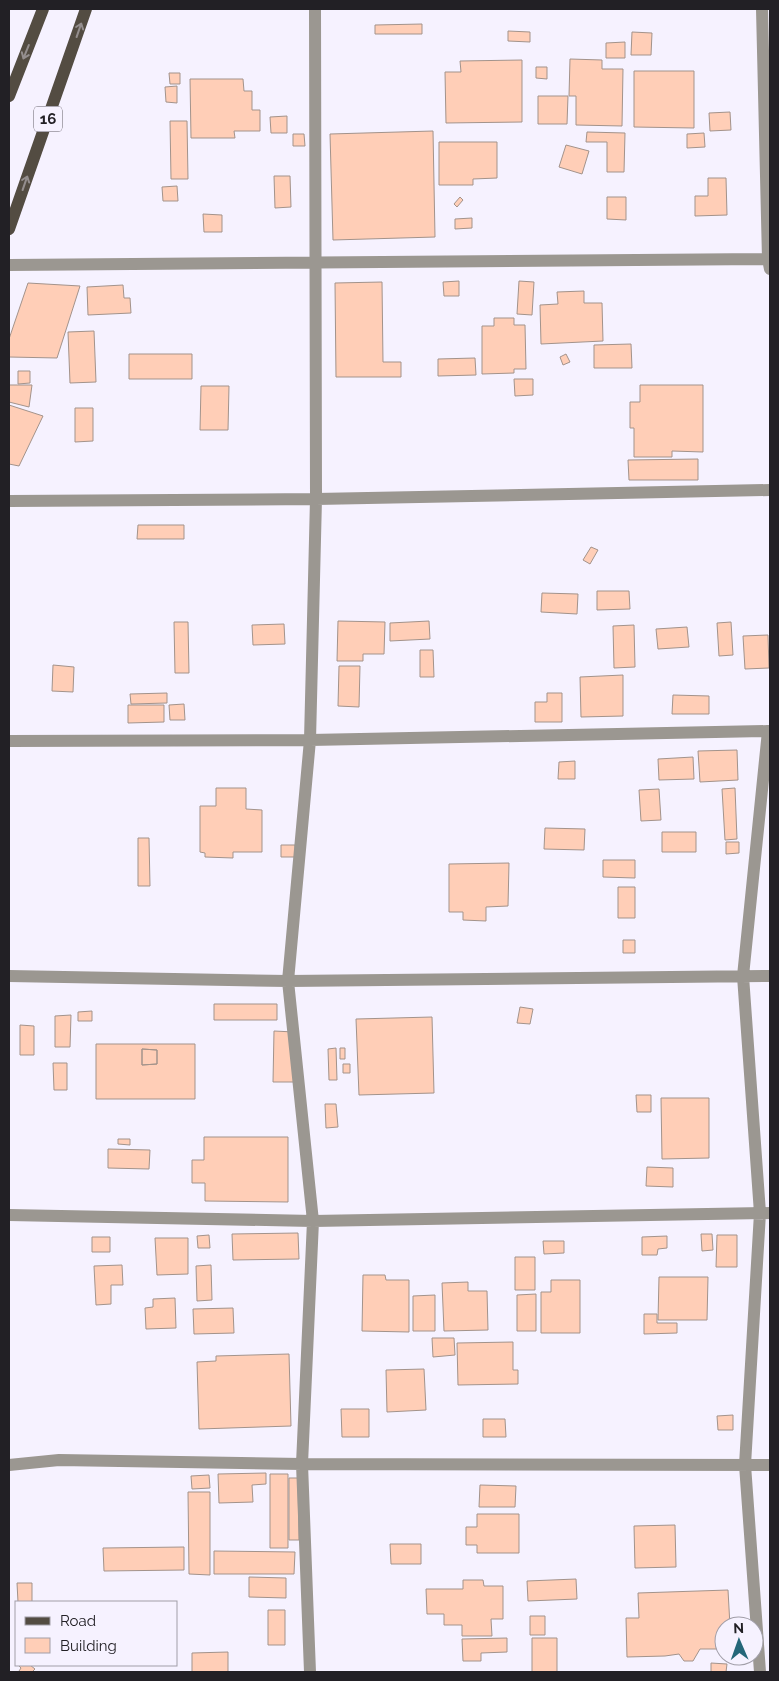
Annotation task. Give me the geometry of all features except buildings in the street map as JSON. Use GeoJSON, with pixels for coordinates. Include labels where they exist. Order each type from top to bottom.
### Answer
{"type":"FeatureCollection","features":[{"type":"Feature","properties":{"kind":"main road"},"geometry":{"type":"LineString","coordinates":[[9,96],[43,9]]}},
{"type":"Feature","properties":{"kind":"main road","name":"16"},"geometry":{"type":"LineString","coordinates":[[9,229],[86,9]]}},
{"type":"Feature","properties":{"kind":"street"},"geometry":{"type":"LineString","coordinates":[[310,1672],[302,1464],[313,1221],[288,981],[310,740],[316,499],[314,263],[315,9]]}},
{"type":"Feature","properties":{"kind":"street"},"geometry":{"type":"LineString","coordinates":[[9,265],[770,262],[762,9]]}},
{"type":"Feature","properties":{"kind":"street"},"geometry":{"type":"LineString","coordinates":[[9,501],[316,499],[770,490]]}},
{"type":"Feature","properties":{"kind":"street"},"geometry":{"type":"LineString","coordinates":[[9,741],[310,740],[769,731],[743,976],[765,1213],[745,1465],[760,1672]]}},
{"type":"Feature","properties":{"kind":"street"},"geometry":{"type":"LineString","coordinates":[[9,976],[288,981],[770,976]]}},
{"type":"Feature","properties":{"kind":"street"},"geometry":{"type":"LineString","coordinates":[[9,1215],[313,1221],[765,1213]]}},
{"type":"Feature","properties":{"kind":"street"},"geometry":{"type":"LineString","coordinates":[[9,1465],[59,1460],[302,1464],[770,1465]]}}]}
